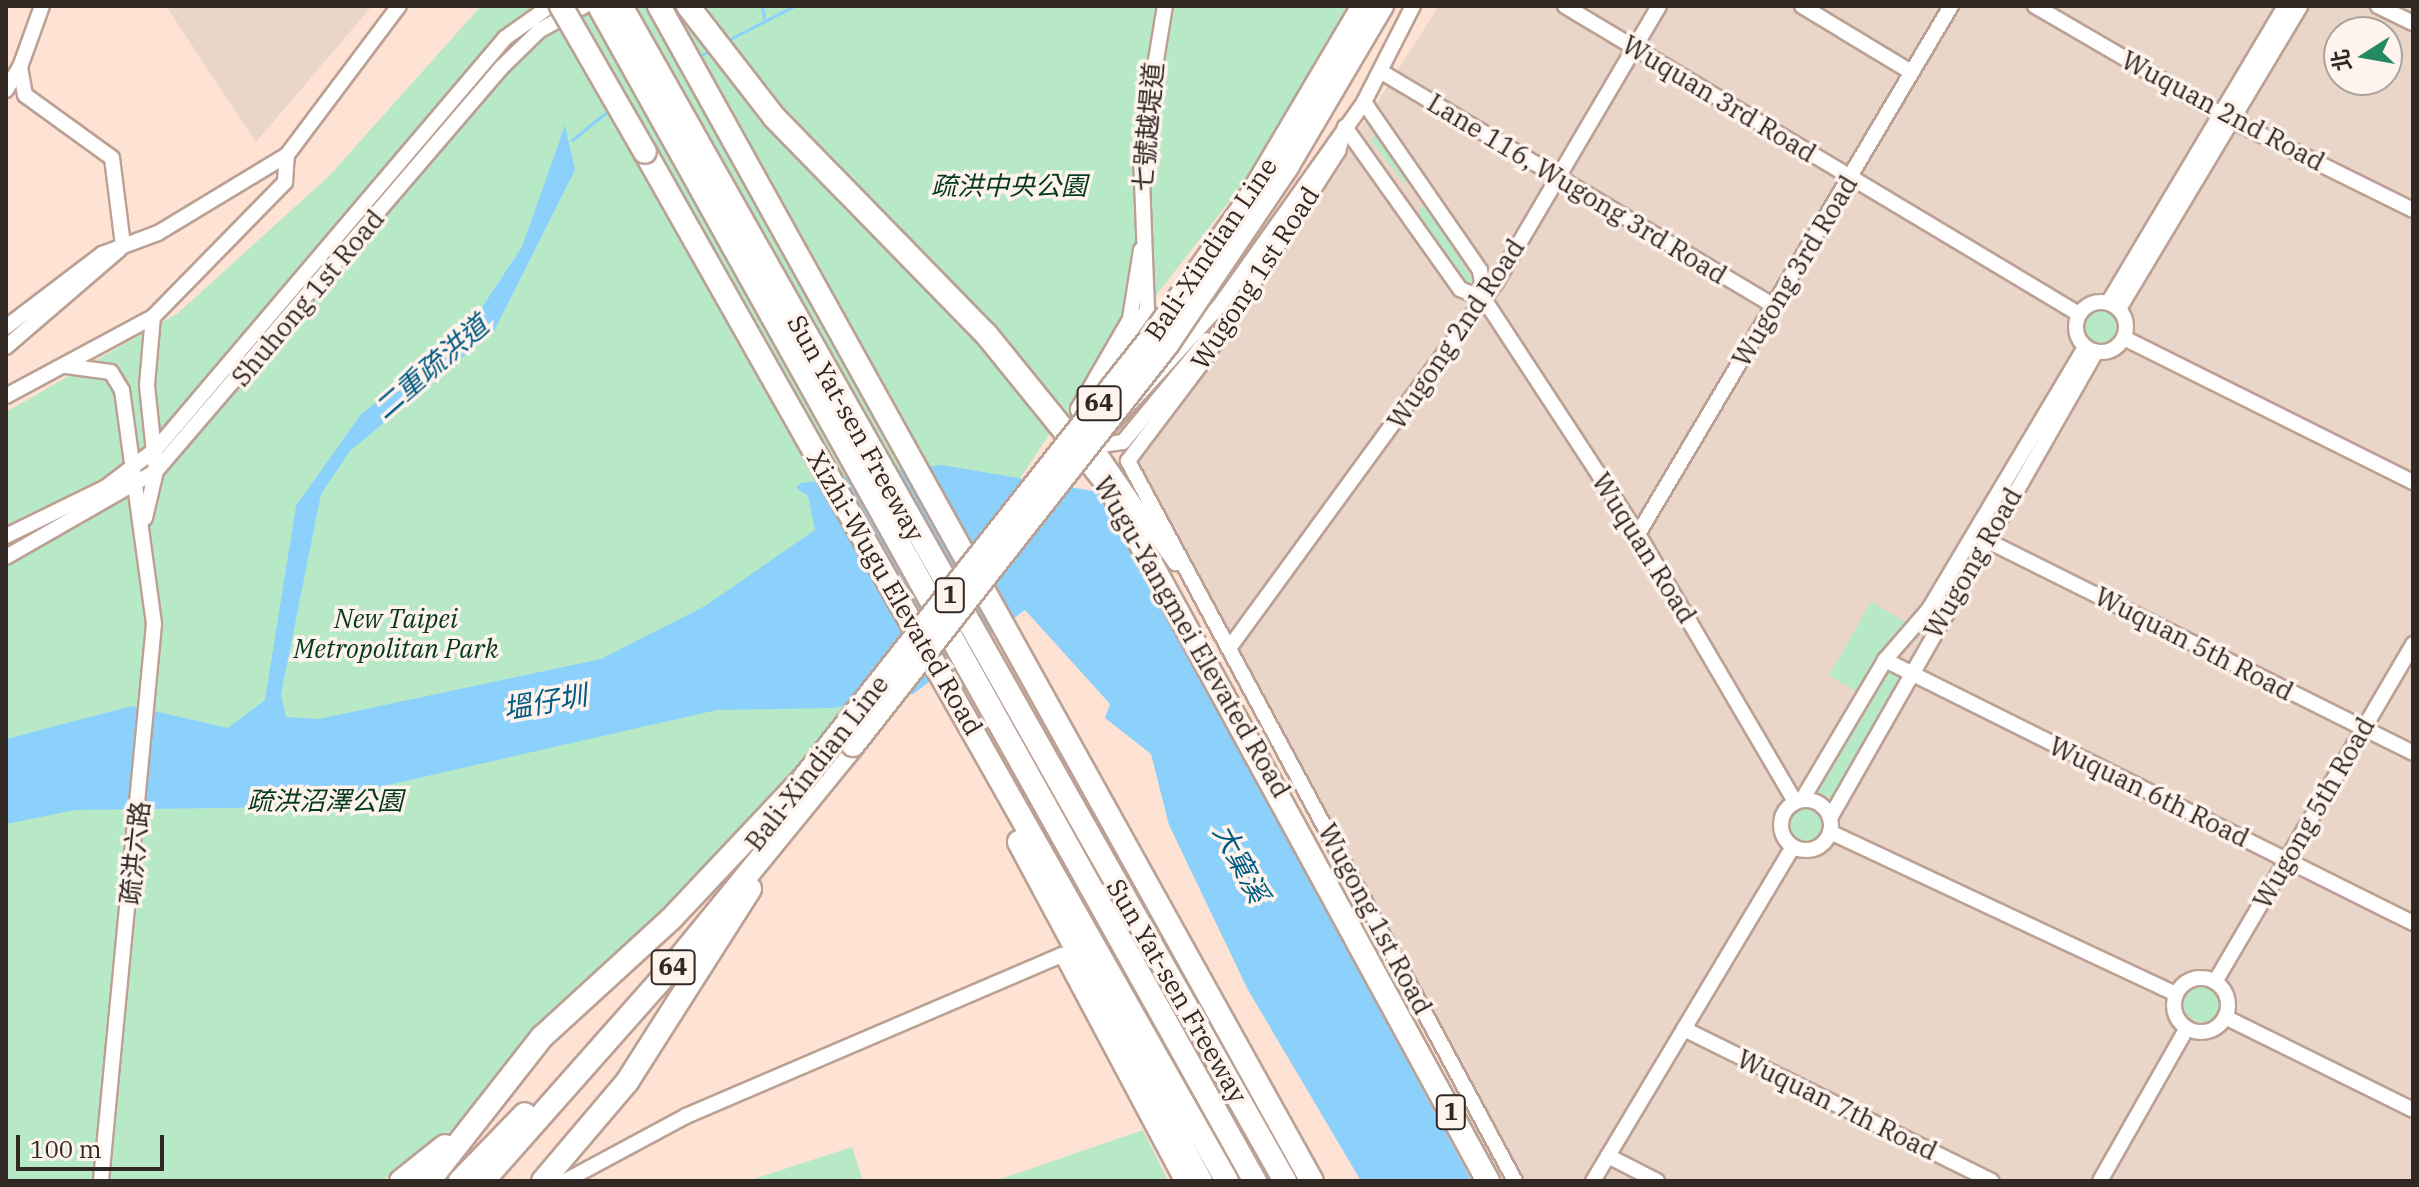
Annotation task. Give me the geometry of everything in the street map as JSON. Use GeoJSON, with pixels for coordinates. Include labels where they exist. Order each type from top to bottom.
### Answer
{"type":"FeatureCollection","features":[{"type":"Feature","properties":{"kind":"highway","name":"Xizhi-Wugu Elevated Road"},"geometry":{"type":"LineString","coordinates":[[561,6],[1227,1181]]}},
{"type":"Feature","properties":{"kind":"highway","name":"Sun Yat-sen Freeway"},"geometry":{"type":"LineString","coordinates":[[599,6],[1255,1181]]}},
{"type":"Feature","properties":{"kind":"highway","name":"Sun Yat-sen Freeway"},"geometry":{"type":"LineString","coordinates":[[621,6],[1280,1172],[1293,1181]]}},
{"type":"Feature","properties":{"kind":"highway","name":"1"},"geometry":{"type":"LineString","coordinates":[[659,6],[1312,1181]]}},
{"type":"Feature","properties":{"kind":"highway","name":"Wugu-Yangmei Elevated Road"},"geometry":{"type":"LineString","coordinates":[[688,6],[774,117],[986,334],[1109,486],[1488,1181]]}},
{"type":"Feature","properties":{"kind":"highway","name":"Bali-Xindian Line"},"geometry":{"type":"LineString","coordinates":[[460,1181],[633,995],[1151,338],[1246,204],[1363,6]]}},
{"type":"Feature","properties":{"kind":"highway","name":"Bali-Xindian Line"},"geometry":{"type":"LineString","coordinates":[[483,1181],[673,966],[853,745],[1167,345],[1287,167],[1382,6]]}},
{"type":"Feature","properties":{"kind":"highway","name":"1"},"geometry":{"type":"LineString","coordinates":[[645,152],[698,263],[1201,1181]]}},
{"type":"Feature","properties":{"kind":"highway"},"geometry":{"type":"LineString","coordinates":[[543,1181],[645,1056],[745,896],[853,745]]}},
{"type":"Feature","properties":{"kind":"highway"},"geometry":{"type":"LineString","coordinates":[[401,1181],[449,1143],[542,1037],[671,919],[804,778]]}},
{"type":"Feature","properties":{"kind":"highway"},"geometry":{"type":"LineString","coordinates":[[429,1181],[542,1037]]}},
{"type":"Feature","properties":{"kind":"highway"},"geometry":{"type":"LineString","coordinates":[[1213,1106],[1239,1181]]}},
{"type":"Feature","properties":{"kind":"highway"},"geometry":{"type":"LineString","coordinates":[[529,1181],[578,1137]]}},
{"type":"Feature","properties":{"kind":"street"},"geometry":{"type":"LineString","coordinates":[[6,90],[20,67],[42,6]]}},
{"type":"Feature","properties":{"kind":"street"},"geometry":{"type":"LineString","coordinates":[[6,327],[123,245],[158,233],[287,155],[399,6]]}},
{"type":"Feature","properties":{"kind":"street","name":"Shuhong 1st Road"},"geometry":{"type":"LineString","coordinates":[[6,536],[134,467],[156,449],[505,38],[550,6]]}},
{"type":"Feature","properties":{"kind":"street","name":"Shuhong 1st Road"},"geometry":{"type":"LineString","coordinates":[[6,557],[137,486],[156,471],[501,68],[540,30],[584,6]]}},
{"type":"Feature","properties":{"kind":"street","name":"七號越堤道"},"geometry":{"type":"LineString","coordinates":[[1165,6],[1141,152],[1141,249],[1147,310],[1090,402],[1098,427],[1116,426],[1225,309]]}},
{"type":"Feature","properties":{"kind":"street","name":"Wugong 1st Road"},"geometry":{"type":"LineString","coordinates":[[1413,6],[1364,102],[1345,127],[1338,151],[1225,309],[1204,360],[1128,461],[1515,1181]]}},
{"type":"Feature","properties":{"kind":"street","name":"Wuquan 3rd Road"},"geometry":{"type":"LineString","coordinates":[[1565,6],[2079,314]]}},
{"type":"Feature","properties":{"kind":"street","name":"Wugong 2nd Road"},"geometry":{"type":"LineString","coordinates":[[1230,647],[1484,299],[1659,6]]}},
{"type":"Feature","properties":{"kind":"street"},"geometry":{"type":"LineString","coordinates":[[1802,6],[1911,72]]}},
{"type":"Feature","properties":{"kind":"street","name":"Wugong 3rd Road"},"geometry":{"type":"LineString","coordinates":[[1638,534],[1951,6]]}},
{"type":"Feature","properties":{"kind":"street","name":"Wuquan 2nd Road"},"geometry":{"type":"LineString","coordinates":[[2035,6],[2225,116],[2413,210]]}},
{"type":"Feature","properties":{"kind":"street"},"geometry":{"type":"LineString","coordinates":[[2285,6],[2114,306],[2079,314],[2076,332],[2090,349],[2124,338],[2413,482]]}},
{"type":"Feature","properties":{"kind":"street"},"geometry":{"type":"LineString","coordinates":[[2225,116],[2300,6]]}},
{"type":"Feature","properties":{"kind":"street"},"geometry":{"type":"LineString","coordinates":[[2378,6],[2413,23]]}},
{"type":"Feature","properties":{"kind":"street"},"geometry":{"type":"LineString","coordinates":[[6,347],[107,267],[123,245],[112,158],[25,95],[20,67]]}},
{"type":"Feature","properties":{"kind":"street","name":"Lane 116, Wugong 3rd Road"},"geometry":{"type":"LineString","coordinates":[[1380,71],[1774,306]]}},
{"type":"Feature","properties":{"kind":"street","name":"Wuquan Road"},"geometry":{"type":"LineString","coordinates":[[1364,102],[1480,270],[1484,299],[1638,534],[1798,801]]}},
{"type":"Feature","properties":{"kind":"street","name":"Wuquan Road"},"geometry":{"type":"LineString","coordinates":[[1345,127],[1460,289],[1484,299]]}},
{"type":"Feature","properties":{"kind":"street"},"geometry":{"type":"LineString","coordinates":[[6,396],[153,317],[285,182],[287,155]]}},
{"type":"Feature","properties":{"kind":"street","name":"七號越堤道"},"geometry":{"type":"LineString","coordinates":[[1141,249],[1130,319],[1078,409],[1094,446],[1221,629]]}},
{"type":"Feature","properties":{"kind":"street"},"geometry":{"type":"LineString","coordinates":[[2114,306],[2124,338]]}},
{"type":"Feature","properties":{"kind":"street"},"geometry":{"type":"LineString","coordinates":[[1094,446],[1123,442],[1225,309]]}},
{"type":"Feature","properties":{"kind":"street"},"geometry":{"type":"LineString","coordinates":[[153,317],[147,385],[156,471]]}},
{"type":"Feature","properties":{"kind":"street","name":"Wugong Road"},"geometry":{"type":"LineString","coordinates":[[1830,825],[1915,676],[1939,616],[1980,537],[2090,349]]}},
{"type":"Feature","properties":{"kind":"street","name":"疏洪六路"},"geometry":{"type":"LineString","coordinates":[[66,366],[111,372],[122,390],[143,525],[154,624],[151,702],[101,1181]]}},
{"type":"Feature","properties":{"kind":"street","name":"疏洪六路"},"geometry":{"type":"LineString","coordinates":[[143,525],[156,471]]}},
{"type":"Feature","properties":{"kind":"street","name":"Wugong Road"},"geometry":{"type":"LineString","coordinates":[[1798,801],[1885,660],[1929,609],[1980,537]]}},
{"type":"Feature","properties":{"kind":"street","name":"Wuquan 5th Road"},"geometry":{"type":"LineString","coordinates":[[1980,537],[2413,753]]}},
{"type":"Feature","properties":{"kind":"street","name":"Wugong 5th Road"},"geometry":{"type":"LineString","coordinates":[[2215,982],[2413,644]]}},
{"type":"Feature","properties":{"kind":"street","name":"Wuquan 6th Road"},"geometry":{"type":"LineString","coordinates":[[1885,660],[2413,923]]}},
{"type":"Feature","properties":{"kind":"street"},"geometry":{"type":"LineString","coordinates":[[1793,847],[1780,824],[1798,801],[1822,806],[1830,825],[2176,994]]}},
{"type":"Feature","properties":{"kind":"street"},"geometry":{"type":"LineString","coordinates":[[1793,847],[1812,849],[1830,825]]}},
{"type":"Feature","properties":{"kind":"street"},"geometry":{"type":"LineString","coordinates":[[1593,1181],[1793,847]]}},
{"type":"Feature","properties":{"kind":"street"},"geometry":{"type":"LineString","coordinates":[[565,1181],[686,1116],[1062,955],[1182,1181]]}},
{"type":"Feature","properties":{"kind":"street"},"geometry":{"type":"LineString","coordinates":[[2193,979],[2215,982],[2228,1001],[2225,1017],[2208,1031],[2187,1028],[2177,1016],[2176,994],[2193,979]]}},
{"type":"Feature","properties":{"kind":"street"},"geometry":{"type":"LineString","coordinates":[[2225,1017],[2413,1110]]}},
{"type":"Feature","properties":{"kind":"street"},"geometry":{"type":"LineString","coordinates":[[2100,1181],[2187,1028]]}},
{"type":"Feature","properties":{"kind":"street","name":"Wuquan 7th Road"},"geometry":{"type":"LineString","coordinates":[[1684,1029],[1991,1181]]}},
{"type":"Feature","properties":{"kind":"street"},"geometry":{"type":"LineString","coordinates":[[1608,1156],[1657,1181]]}},
{"type":"Feature","properties":{"kind":"shaded area"},"geometry":{"type":"Polygon","coordinates":[[[166,6],[372,6],[256,142],[166,6]]]}},
{"type":"Feature","properties":{"kind":"shaded area"},"geometry":{"type":"Polygon","coordinates":[[[1439,6],[2413,6],[2413,1181],[1523,1181],[1134,459],[1215,353],[1439,6]]]}},
{"type":"Feature","properties":{"kind":"green space","name":"疏洪沼澤公園"},"geometry":{"type":"Polygon","coordinates":[[[481,6],[1349,6],[1288,126],[1140,316],[1065,433],[1050,433],[980,539],[862,674],[832,725],[700,882],[447,1134],[382,1181],[6,1181],[6,412],[178,313],[329,176],[481,6]]]}},
{"type":"Feature","properties":{"kind":"green space"},"geometry":{"type":"Polygon","coordinates":[[[1376,132],[1405,174],[1405,184],[1371,141],[1376,132]]]}},
{"type":"Feature","properties":{"kind":"green space"},"geometry":{"type":"Polygon","coordinates":[[[1421,206],[1428,206],[1474,282],[1465,283],[1418,215],[1421,206]]]}},
{"type":"Feature","properties":{"kind":"green space"},"geometry":{"type":"Polygon","coordinates":[[[2101,309],[2114,314],[2119,327],[2114,340],[2101,345],[2088,340],[2083,327],[2088,314],[2101,309]]]}},
{"type":"Feature","properties":{"kind":"green space"},"geometry":{"type":"Polygon","coordinates":[[[1871,602],[1909,624],[1861,694],[1829,675],[1871,602]]]}},
{"type":"Feature","properties":{"kind":"green space"},"geometry":{"type":"Polygon","coordinates":[[[1884,670],[1904,680],[1834,796],[1822,798],[1816,789],[1884,670]]]}},
{"type":"Feature","properties":{"kind":"green space"},"geometry":{"type":"Polygon","coordinates":[[[1805,805],[1818,810],[1823,823],[1818,836],[1805,841],[1792,836],[1787,823],[1792,810],[1805,805]]]}},
{"type":"Feature","properties":{"kind":"green space"},"geometry":{"type":"Polygon","coordinates":[[[2202,986],[2215,991],[2220,1004],[2215,1017],[2202,1022],[2189,1017],[2184,1004],[2189,991],[2202,986]]]}},
{"type":"Feature","properties":{"kind":"green space"},"geometry":{"type":"Polygon","coordinates":[[[1143,1130],[1168,1181],[995,1181],[1143,1130]]]}},
{"type":"Feature","properties":{"kind":"green space"},"geometry":{"type":"Polygon","coordinates":[[[852,1147],[863,1181],[747,1181],[852,1147]]]}},
{"type":"Feature","properties":{"kind":"water"},"geometry":{"type":"Polygon","coordinates":[[[565,125],[575,170],[494,331],[350,451],[321,494],[281,694],[286,717],[319,719],[601,659],[705,606],[815,530],[808,496],[796,488],[801,483],[942,465],[1099,492],[1472,1181],[1361,1181],[1248,990],[1169,825],[1151,754],[1105,718],[1110,704],[1025,610],[913,694],[832,708],[717,710],[291,807],[75,810],[6,824],[6,739],[132,706],[228,728],[265,700],[296,506],[361,414],[461,339],[522,247],[565,125]]]}},
{"type":"Feature","properties":{"kind":"waterway"},"geometry":{"type":"LineString","coordinates":[[762,6],[764,18]]}},
{"type":"Feature","properties":{"kind":"waterway","name":"二重疏洪道"},"geometry":{"type":"LineString","coordinates":[[726,41],[794,6]]}},
{"type":"Feature","properties":{"kind":"waterway","name":"二重疏洪道"},"geometry":{"type":"LineString","coordinates":[[698,57],[712,49]]}},
{"type":"Feature","properties":{"kind":"waterway","name":"二重疏洪道"},"geometry":{"type":"LineString","coordinates":[[572,140],[609,110]]}},
{"type":"Feature","properties":{"kind":"park label","name":"疏洪中央公園"},"geometry":{"type":"Point","coordinates":[1009,186]}},
{"type":"Feature","properties":{"kind":"park label","name":"New Taipei Metropolitan Park"},"geometry":{"type":"Point","coordinates":[396,634]}},
{"type":"Feature","properties":{"kind":"water label","name":"塭仔圳"},"geometry":{"type":"Point","coordinates":[545,702]}},
{"type":"Feature","properties":{"kind":"water label","name":"大窠溪"},"geometry":{"type":"Point","coordinates":[1241,863]}}]}
